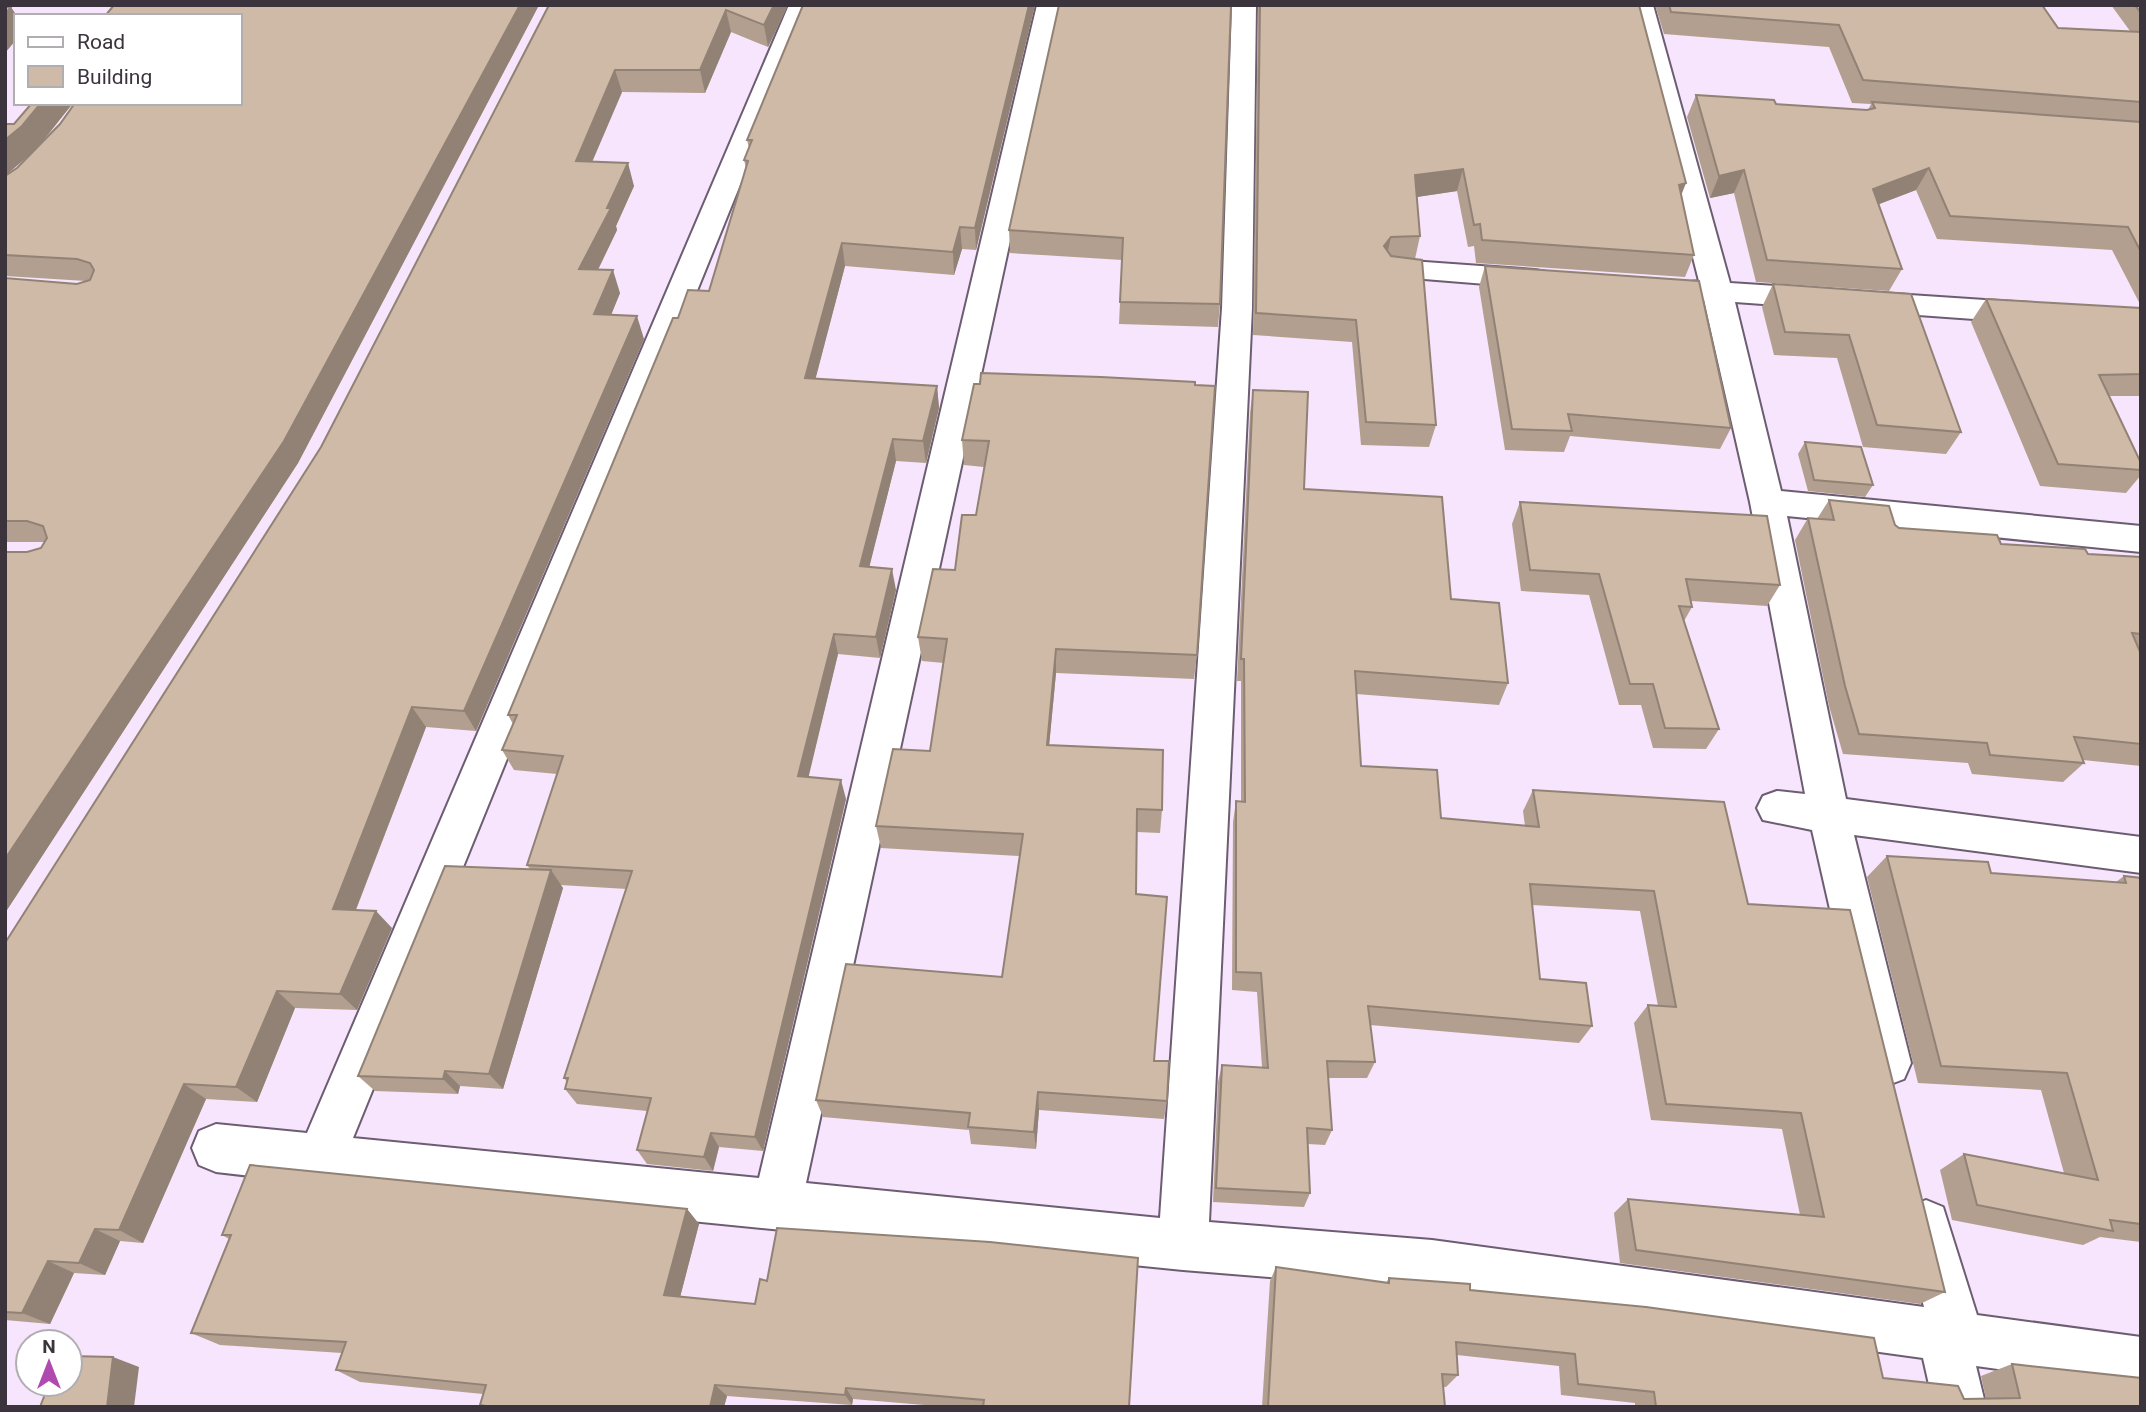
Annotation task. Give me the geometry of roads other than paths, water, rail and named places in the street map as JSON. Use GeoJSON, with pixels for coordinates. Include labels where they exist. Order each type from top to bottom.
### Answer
{"type":"FeatureCollection","features":[{"type":"Feature","properties":{"kind":"street"},"geometry":{"type":"LineString","coordinates":[[320,1160],[801,5]]}},
{"type":"Feature","properties":{"kind":"street"},"geometry":{"type":"LineString","coordinates":[[777,1203],[1049,5]]}},
{"type":"Feature","properties":{"kind":"street"},"geometry":{"type":"LineString","coordinates":[[1183,1245],[1237,308],[1244,5]]}},
{"type":"Feature","properties":{"kind":"street"},"geometry":{"type":"LineString","coordinates":[[1642,5],[1680,100],[1717,291],[1767,502],[1829,815],[1895,1092]]}},
{"type":"Feature","properties":{"kind":"street"},"geometry":{"type":"LineString","coordinates":[[1397,269],[1564,281]]}},
{"type":"Feature","properties":{"kind":"street"},"geometry":{"type":"LineString","coordinates":[[1661,288],[2059,315]]}},
{"type":"Feature","properties":{"kind":"street"},"geometry":{"type":"LineString","coordinates":[[1767,502],[2141,539]]}},
{"type":"Feature","properties":{"kind":"street"},"geometry":{"type":"LineString","coordinates":[[1777,808],[2141,855]]}},
{"type":"Feature","properties":{"kind":"street"},"geometry":{"type":"LineString","coordinates":[[216,1148],[1183,1245],[1433,1265],[1944,1338],[2141,1363]]}},
{"type":"Feature","properties":{"kind":"street"},"geometry":{"type":"LineString","coordinates":[[1917,1184],[1954,1321],[1944,1338],[1960,1407]]}}]}
